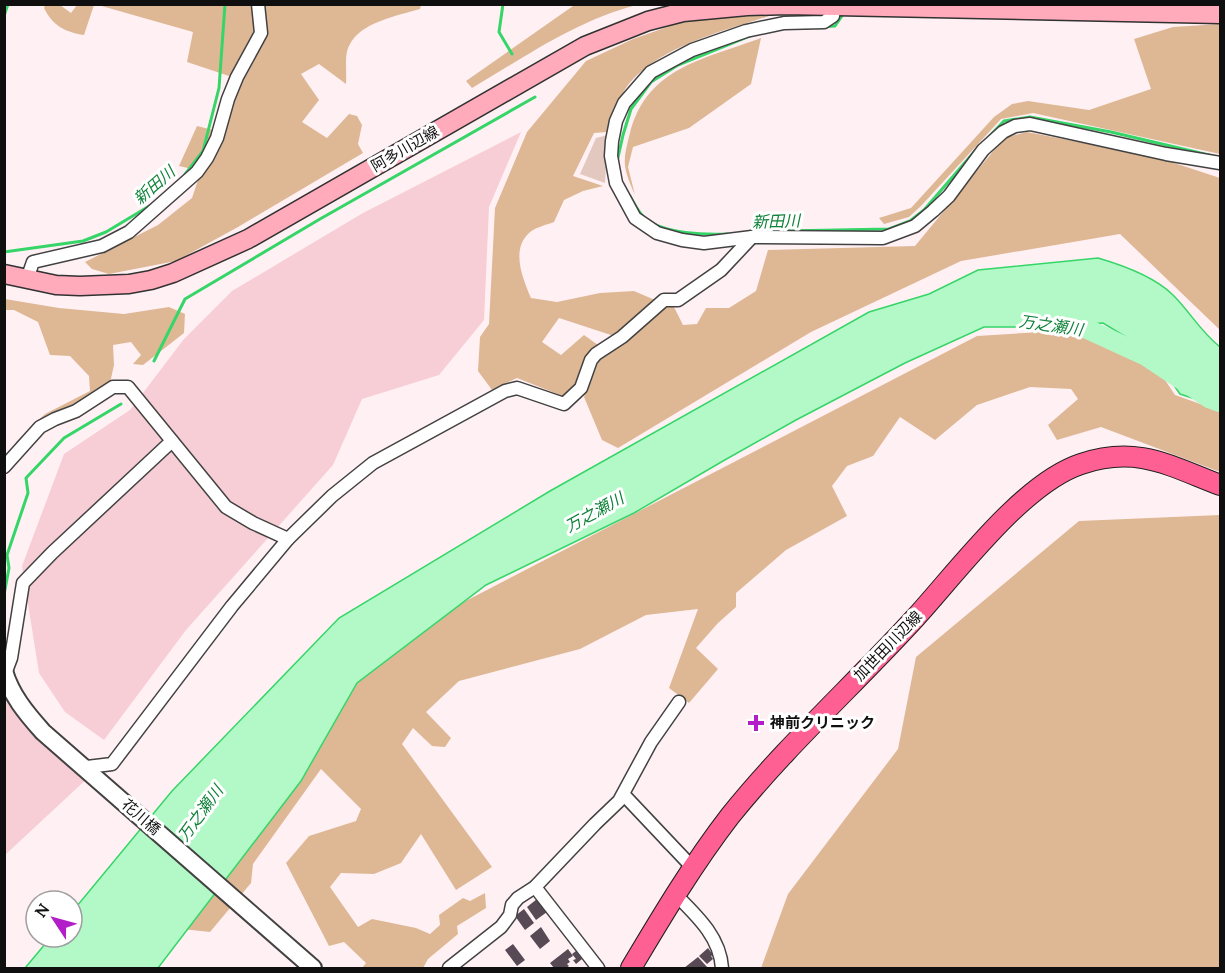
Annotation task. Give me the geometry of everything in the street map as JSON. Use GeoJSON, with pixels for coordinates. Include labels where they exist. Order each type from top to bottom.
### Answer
{"type":"FeatureCollection","features":[{"type":"Feature","properties":{"kind":"main road","name":"阿多川辺線"},"geometry":{"type":"LineString","coordinates":[[4,274],[56,285],[107,285],[151,280],[173,273],[248,239],[585,46],[619,31],[683,12],[747,6],[834,5],[1221,14]]}},
{"type":"Feature","properties":{"kind":"main road","name":"加世田川辺線"},"geometry":{"type":"LineString","coordinates":[[631,969],[675,894],[730,816],[771,769],[915,618],[1000,523],[1055,475],[1080,464],[1102,458],[1129,456],[1153,459],[1221,485]]}},
{"type":"Feature","properties":{"kind":"street"},"geometry":{"type":"LineString","coordinates":[[27,279],[33,262],[102,246],[129,232],[197,172],[217,138],[237,77],[261,33],[258,4]]}},
{"type":"Feature","properties":{"kind":"street"},"geometry":{"type":"LineString","coordinates":[[834,5],[833,16],[824,22],[784,23],[761,27],[672,59],[651,72],[634,89],[624,103],[616,122],[612,141],[613,170],[623,199],[635,218],[657,233],[704,243],[752,237],[883,238],[915,226],[949,196],[984,150],[1003,132],[1014,126],[1030,124],[1166,154],[1221,163]]}},
{"type":"Feature","properties":{"kind":"street"},"geometry":{"type":"LineString","coordinates":[[89,772],[87,767],[112,764],[232,606],[288,539],[332,496],[374,463],[505,391],[518,388],[564,405],[581,388],[591,360],[596,354],[622,337],[664,300],[678,300],[721,270],[752,237]]}},
{"type":"Feature","properties":{"kind":"street"},"geometry":{"type":"LineString","coordinates":[[4,467],[40,427],[76,411],[113,387],[128,387],[226,507],[253,523],[288,539]]}},
{"type":"Feature","properties":{"kind":"street"},"geometry":{"type":"LineString","coordinates":[[5,672],[11,658],[23,583],[172,441]]}},
{"type":"Feature","properties":{"kind":"street","name":"花川橋"},"geometry":{"type":"LineString","coordinates":[[5,672],[15,697],[29,717],[313,969]]}},
{"type":"Feature","properties":{"kind":"street"},"geometry":{"type":"LineString","coordinates":[[449,969],[501,927],[518,898],[535,887],[624,795],[651,742],[680,702]]}},
{"type":"Feature","properties":{"kind":"street"},"geometry":{"type":"LineString","coordinates":[[624,795],[693,868]]}},
{"type":"Feature","properties":{"kind":"street"},"geometry":{"type":"LineString","coordinates":[[535,887],[598,969]]}},
{"type":"Feature","properties":{"kind":"street"},"geometry":{"type":"LineString","coordinates":[[675,894],[702,922],[714,939],[721,958],[722,969]]}},
{"type":"Feature","properties":{"kind":"shaded area"},"geometry":{"type":"Polygon","coordinates":[[[45,5],[60,5],[71,13],[77,5],[94,5],[84,35],[65,30],[56,24],[44,8],[45,5]]]}},
{"type":"Feature","properties":{"kind":"shaded area"},"geometry":{"type":"Polygon","coordinates":[[[98,5],[421,5],[420,9],[380,21],[354,38],[347,54],[346,84],[319,64],[301,74],[319,100],[302,122],[327,138],[349,114],[357,116],[362,125],[358,144],[363,153],[176,261],[109,274],[92,269],[85,262],[158,225],[192,198],[199,177],[192,169],[179,166],[197,126],[213,130],[229,76],[187,62],[193,32],[98,5]]]}},
{"type":"Feature","properties":{"kind":"shaded area"},"geometry":{"type":"Polygon","coordinates":[[[637,5],[572,30],[472,88],[466,81],[573,6],[637,5]]]}},
{"type":"Feature","properties":{"kind":"shaded area"},"geometry":{"type":"Polygon","coordinates":[[[775,14],[713,34],[670,52],[635,77],[623,93],[607,132],[594,133],[573,176],[603,186],[583,191],[564,200],[554,222],[533,230],[520,248],[520,265],[531,298],[557,302],[600,293],[634,291],[655,300],[614,336],[559,318],[542,342],[561,355],[584,335],[598,345],[588,357],[575,385],[565,397],[517,378],[492,390],[478,371],[480,337],[489,324],[495,208],[527,132],[586,61],[633,39],[690,19],[775,14]]]}},
{"type":"Feature","properties":{"kind":"shaded area"},"geometry":{"type":"Polygon","coordinates":[[[1220,24],[1220,154],[1033,113],[1001,119],[909,217],[884,224],[879,218],[911,208],[994,117],[1012,104],[1028,101],[1089,110],[1151,89],[1134,39],[1173,27],[1220,24]]]}},
{"type":"Feature","properties":{"kind":"shaded area"},"geometry":{"type":"Polygon","coordinates":[[[761,38],[751,84],[689,128],[633,147],[628,167],[635,195],[626,171],[626,151],[638,111],[650,93],[664,79],[699,60],[761,38]]]}},
{"type":"Feature","properties":{"kind":"shaded area"},"geometry":{"type":"Polygon","coordinates":[[[521,132],[489,207],[484,320],[439,375],[362,399],[333,465],[186,630],[104,740],[65,712],[39,673],[22,566],[64,454],[130,410],[184,339],[232,291],[363,213],[521,132]]]}},
{"type":"Feature","properties":{"kind":"shaded area"},"geometry":{"type":"Polygon","coordinates":[[[1027,132],[1156,157],[1220,178],[1220,330],[1120,234],[961,261],[811,332],[618,448],[602,440],[584,397],[600,358],[665,308],[673,305],[683,325],[697,324],[706,308],[729,308],[756,291],[768,250],[915,246],[1004,138],[1027,132]]]}},
{"type":"Feature","properties":{"kind":"shaded area"},"geometry":{"type":"Polygon","coordinates":[[[608,135],[605,183],[580,174],[596,138],[608,135]]]}},
{"type":"Feature","properties":{"kind":"shaded area"},"geometry":{"type":"Polygon","coordinates":[[[5,299],[59,308],[124,314],[169,307],[185,314],[184,333],[143,365],[133,364],[141,355],[131,342],[113,345],[114,365],[110,383],[19,445],[16,442],[45,414],[90,391],[89,376],[70,356],[50,355],[38,322],[14,310],[5,310],[5,299]]]}},
{"type":"Feature","properties":{"kind":"shaded area"},"geometry":{"type":"Polygon","coordinates":[[[1105,328],[1147,353],[1175,395],[1220,411],[1220,472],[1101,427],[1057,440],[1048,425],[1078,399],[1071,389],[1030,387],[977,405],[935,440],[900,417],[873,456],[847,466],[832,486],[847,516],[786,550],[736,593],[736,607],[696,648],[718,669],[689,703],[669,688],[698,609],[646,615],[580,649],[459,681],[426,712],[451,738],[445,747],[432,746],[413,728],[402,744],[492,867],[456,890],[421,834],[401,863],[374,874],[341,873],[330,887],[358,927],[372,919],[416,928],[430,934],[440,925],[439,915],[463,898],[470,901],[485,893],[486,908],[457,926],[458,934],[428,959],[423,968],[362,968],[366,963],[344,942],[329,946],[286,863],[309,836],[356,821],[361,809],[321,769],[253,864],[251,883],[210,932],[164,927],[348,662],[977,336],[1105,328]]]}},
{"type":"Feature","properties":{"kind":"shaded area"},"geometry":{"type":"Polygon","coordinates":[[[1220,515],[1220,968],[761,968],[788,894],[898,749],[916,657],[1079,521],[1220,515]]]}},
{"type":"Feature","properties":{"kind":"shaded area"},"geometry":{"type":"Polygon","coordinates":[[[4,666],[26,714],[92,774],[5,855],[4,666]]]}},
{"type":"Feature","properties":{"kind":"water"},"geometry":{"type":"Polygon","coordinates":[[[1098,258],[1138,272],[1173,295],[1220,347],[1220,407],[1180,394],[1151,352],[1103,323],[1050,327],[984,327],[905,363],[796,420],[634,513],[486,585],[357,683],[301,781],[158,968],[25,968],[41,949],[84,949],[84,897],[172,791],[339,618],[550,491],[869,312],[929,294],[978,270],[1098,258]]]}},
{"type":"Feature","properties":{"kind":"building"},"geometry":{"type":"Polygon","coordinates":[[[537,899],[547,912],[536,920],[527,907],[537,899]]]}},
{"type":"Feature","properties":{"kind":"building"},"geometry":{"type":"Polygon","coordinates":[[[524,909],[534,923],[525,930],[515,916],[524,909]]]}},
{"type":"Feature","properties":{"kind":"building"},"geometry":{"type":"Polygon","coordinates":[[[541,927],[550,941],[540,949],[530,936],[541,927]]]}},
{"type":"Feature","properties":{"kind":"building"},"geometry":{"type":"Polygon","coordinates":[[[513,944],[525,960],[517,966],[505,950],[513,944]]]}},
{"type":"Feature","properties":{"kind":"building"},"geometry":{"type":"Polygon","coordinates":[[[708,948],[713,959],[707,964],[699,956],[708,948]]]}},
{"type":"Feature","properties":{"kind":"building"},"geometry":{"type":"Polygon","coordinates":[[[568,949],[573,956],[568,959],[569,966],[554,968],[550,963],[568,949]]]}},
{"type":"Feature","properties":{"kind":"building"},"geometry":{"type":"Polygon","coordinates":[[[576,951],[582,959],[576,964],[573,960],[576,959],[572,954],[576,951]]]}},
{"type":"Feature","properties":{"kind":"building"},"geometry":{"type":"Polygon","coordinates":[[[698,957],[708,968],[684,968],[698,957]]]}},
{"type":"Feature","properties":{"kind":"waterway","name":"新田川"},"geometry":{"type":"LineString","coordinates":[[4,16],[8,4]]}},
{"type":"Feature","properties":{"kind":"waterway","name":"新田川"},"geometry":{"type":"LineString","coordinates":[[183,177],[203,151],[219,88],[225,4]]}},
{"type":"Feature","properties":{"kind":"waterway"},"geometry":{"type":"LineString","coordinates":[[503,4],[499,32],[512,54]]}},
{"type":"Feature","properties":{"kind":"waterway","name":"新田川"},"geometry":{"type":"LineString","coordinates":[[806,28],[835,26],[842,16]]}},
{"type":"Feature","properties":{"kind":"waterway","name":"新田川"},"geometry":{"type":"LineString","coordinates":[[617,162],[631,109],[651,82],[678,65],[752,35]]}},
{"type":"Feature","properties":{"kind":"waterway"},"geometry":{"type":"LineString","coordinates":[[154,361],[185,299],[320,219],[535,97]]}},
{"type":"Feature","properties":{"kind":"waterway","name":"新田川"},"geometry":{"type":"LineString","coordinates":[[982,144],[1004,121],[1030,117],[1111,132],[1213,156]]}},
{"type":"Feature","properties":{"kind":"waterway","name":"新田川"},"geometry":{"type":"LineString","coordinates":[[783,231],[889,229],[910,221],[924,210],[975,151]]}},
{"type":"Feature","properties":{"kind":"waterway","name":"新田川"},"geometry":{"type":"LineString","coordinates":[[630,196],[643,217],[663,228],[697,234],[728,234]]}},
{"type":"Feature","properties":{"kind":"waterway","name":"新田川"},"geometry":{"type":"LineString","coordinates":[[4,252],[83,241],[106,232],[151,205]]}},
{"type":"Feature","properties":{"kind":"waterway","name":"万之瀬川"},"geometry":{"type":"LineString","coordinates":[[1045,321],[1085,328],[1146,356],[1209,398],[1220,402]]}},
{"type":"Feature","properties":{"kind":"waterway"},"geometry":{"type":"LineString","coordinates":[[4,595],[9,568],[7,555],[28,493],[26,478],[64,438],[121,404]]}},
{"type":"Feature","properties":{"kind":"place","name":"神前クリニック"},"geometry":{"type":"Point","coordinates":[756,723]}}]}
